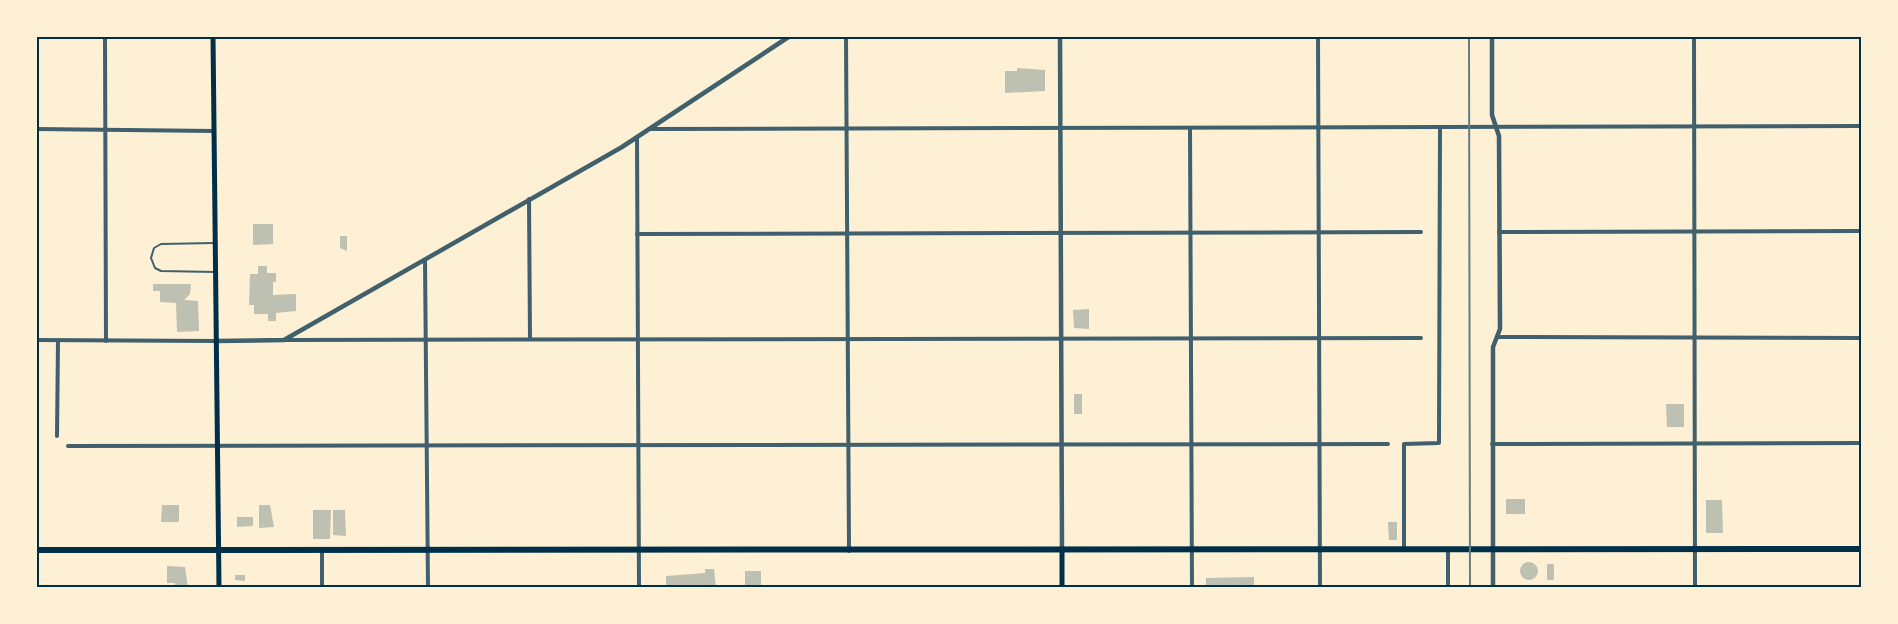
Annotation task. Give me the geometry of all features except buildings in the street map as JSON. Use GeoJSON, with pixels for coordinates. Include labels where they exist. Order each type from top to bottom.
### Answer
{"type":"FeatureCollection","features":[{"type":"Feature","properties":{"kind":"main road"},"geometry":{"type":"LineString","coordinates":[[213,36],[219,588]]}},
{"type":"Feature","properties":{"kind":"main road"},"geometry":{"type":"LineString","coordinates":[[36,550],[1862,549]]}},
{"type":"Feature","properties":{"kind":"main road"},"geometry":{"type":"LineString","coordinates":[[1062,551],[1062,588]]}},
{"type":"Feature","properties":{"kind":"street"},"geometry":{"type":"LineString","coordinates":[[105,36],[106,341]]}},
{"type":"Feature","properties":{"kind":"street"},"geometry":{"type":"LineString","coordinates":[[284,340],[637,138],[790,36]]}},
{"type":"Feature","properties":{"kind":"street"},"geometry":{"type":"LineString","coordinates":[[846,36],[849,551]]}},
{"type":"Feature","properties":{"kind":"street"},"geometry":{"type":"LineString","coordinates":[[1060,36],[1062,551]]}},
{"type":"Feature","properties":{"kind":"street"},"geometry":{"type":"LineString","coordinates":[[1318,36],[1320,588]]}},
{"type":"Feature","properties":{"kind":"street"},"geometry":{"type":"LineString","coordinates":[[1492,36],[1492,115],[1499,136],[1500,329],[1492,347],[1493,588]]}},
{"type":"Feature","properties":{"kind":"street"},"geometry":{"type":"LineString","coordinates":[[1694,36],[1695,588]]}},
{"type":"Feature","properties":{"kind":"street"},"geometry":{"type":"LineString","coordinates":[[651,129],[1862,126]]}},
{"type":"Feature","properties":{"kind":"street"},"geometry":{"type":"LineString","coordinates":[[1190,128],[1192,588]]}},
{"type":"Feature","properties":{"kind":"street"},"geometry":{"type":"LineString","coordinates":[[1404,550],[1404,444],[1439,443],[1440,128]]}},
{"type":"Feature","properties":{"kind":"street"},"geometry":{"type":"LineString","coordinates":[[36,129],[214,131]]}},
{"type":"Feature","properties":{"kind":"street"},"geometry":{"type":"LineString","coordinates":[[637,138],[639,588]]}},
{"type":"Feature","properties":{"kind":"street"},"geometry":{"type":"LineString","coordinates":[[529,199],[530,339]]}},
{"type":"Feature","properties":{"kind":"street"},"geometry":{"type":"LineString","coordinates":[[1499,232],[1862,231]]}},
{"type":"Feature","properties":{"kind":"street"},"geometry":{"type":"LineString","coordinates":[[637,234],[1421,232]]}},
{"type":"Feature","properties":{"kind":"street"},"geometry":{"type":"LineString","coordinates":[[425,259],[428,588]]}},
{"type":"Feature","properties":{"kind":"street"},"geometry":{"type":"LineString","coordinates":[[1497,337],[1862,338]]}},
{"type":"Feature","properties":{"kind":"street"},"geometry":{"type":"LineString","coordinates":[[36,340],[1420,338]]}},
{"type":"Feature","properties":{"kind":"street"},"geometry":{"type":"LineString","coordinates":[[57,436],[58,341]]}},
{"type":"Feature","properties":{"kind":"street"},"geometry":{"type":"LineString","coordinates":[[1492,444],[1862,443]]}},
{"type":"Feature","properties":{"kind":"street"},"geometry":{"type":"LineString","coordinates":[[68,446],[1388,444]]}},
{"type":"Feature","properties":{"kind":"street"},"geometry":{"type":"LineString","coordinates":[[1448,550],[1448,588]]}},
{"type":"Feature","properties":{"kind":"street"},"geometry":{"type":"LineString","coordinates":[[322,551],[322,588]]}},
{"type":"Feature","properties":{"kind":"lane"},"geometry":{"type":"LineString","coordinates":[[215,243],[161,244],[154,248],[151,258],[155,268],[161,271],[215,272]]}},
{"type":"Feature","properties":{"kind":"railway"},"geometry":{"type":"LineString","coordinates":[[1469,36],[1470,588]]}}]}
